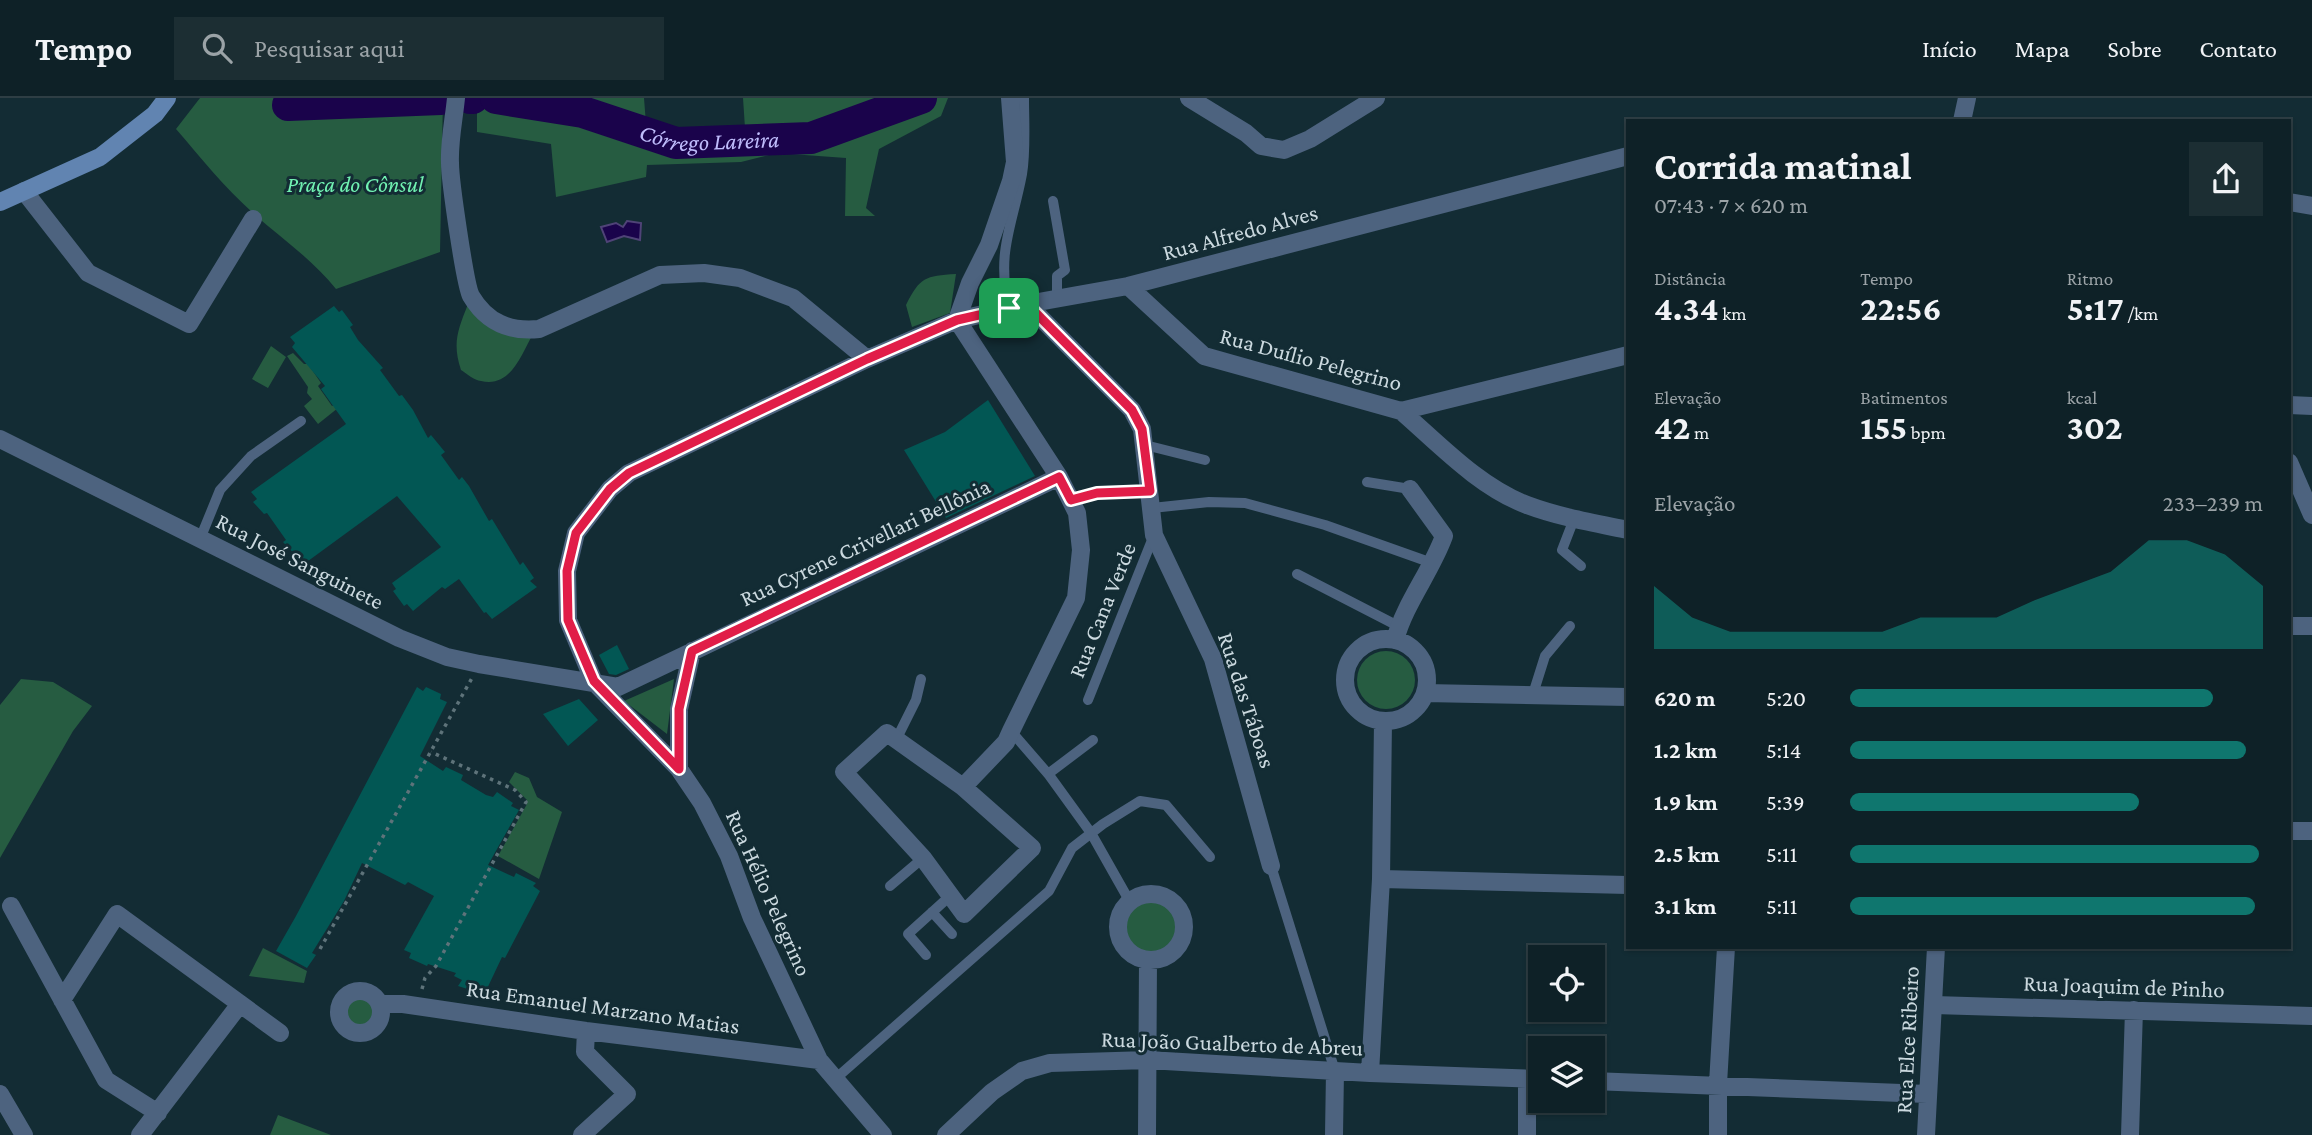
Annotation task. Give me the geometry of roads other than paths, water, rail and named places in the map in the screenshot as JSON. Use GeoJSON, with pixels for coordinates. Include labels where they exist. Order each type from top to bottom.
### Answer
{"type":"FeatureCollection","features":[{"type":"Feature","properties":{"kind":"main road"},"geometry":{"type":"LineString","coordinates":[[0,202],[100,157],[155,114],[167,98]]}},
{"type":"Feature","properties":{"kind":"street"},"geometry":{"type":"LineString","coordinates":[[456,98],[450,163],[469,292],[483,312],[505,327],[519,331],[539,329],[660,275],[705,273],[740,278],[793,298],[867,359]]}},
{"type":"Feature","properties":{"kind":"street"},"geometry":{"type":"LineString","coordinates":[[963,787],[1006,742],[1076,598],[1081,550],[1077,513],[1059,477],[957,320],[970,283],[989,245],[1011,181],[1015,162],[1010,98]]}},
{"type":"Feature","properties":{"kind":"street"},"geometry":{"type":"LineString","coordinates":[[1189,98],[1246,133],[1261,146],[1284,150],[1310,139],[1376,98]]}},
{"type":"Feature","properties":{"kind":"street"},"geometry":{"type":"LineString","coordinates":[[1962,119],[1967,98]]}},
{"type":"Feature","properties":{"kind":"street","name":"Rua Alfredo Alves"},"geometry":{"type":"LineString","coordinates":[[594,681],[568,620],[567,571],[576,533],[610,489],[629,473],[867,359],[957,320],[1128,286],[1626,157]]}},
{"type":"Feature","properties":{"kind":"street"},"geometry":{"type":"LineString","coordinates":[[24,191],[88,272],[189,324],[253,219]]}},
{"type":"Feature","properties":{"kind":"street"},"geometry":{"type":"LineString","coordinates":[[2291,202],[2312,206]]}},
{"type":"Feature","properties":{"kind":"street","name":"Rua Duílio Pelegrino"},"geometry":{"type":"LineString","coordinates":[[1128,286],[1204,356],[1401,411],[1626,355]]}},
{"type":"Feature","properties":{"kind":"street","name":"Rua das Táboas"},"geometry":{"type":"LineString","coordinates":[[1027,304],[1132,410],[1142,429],[1154,535],[1213,659],[1271,866]]}},
{"type":"Feature","properties":{"kind":"street"},"geometry":{"type":"LineString","coordinates":[[2291,405],[2312,406]]}},
{"type":"Feature","properties":{"kind":"street"},"geometry":{"type":"LineString","coordinates":[[1401,411],[1482,480],[1526,505],[1574,519],[1626,530]]}},
{"type":"Feature","properties":{"kind":"street","name":"Rua José Sanguinete"},"geometry":{"type":"LineString","coordinates":[[0,439],[399,638],[447,657],[594,681]]}},
{"type":"Feature","properties":{"kind":"street"},"geometry":{"type":"LineString","coordinates":[[2291,467],[2312,515]]}},
{"type":"Feature","properties":{"kind":"street","name":"Rua Cyrene Crivellari Bellônia"},"geometry":{"type":"LineString","coordinates":[[594,681],[618,687],[1059,477]]}},
{"type":"Feature","properties":{"kind":"street"},"geometry":{"type":"LineString","coordinates":[[1396,633],[1418,653],[1425,665],[1427,679],[1419,705],[1396,720],[1383,721],[1370,718],[1358,710],[1350,700],[1345,674],[1357,650],[1396,633],[1444,536],[1410,489]]}},
{"type":"Feature","properties":{"kind":"street"},"geometry":{"type":"LineString","coordinates":[[2291,626],[2312,626]]}},
{"type":"Feature","properties":{"kind":"street"},"geometry":{"type":"LineString","coordinates":[[679,769],[679,709],[692,651]]}},
{"type":"Feature","properties":{"kind":"street","name":"Rua Hélio Pelegrino"},"geometry":{"type":"LineString","coordinates":[[594,681],[679,769],[702,803],[729,856],[752,918],[819,1060],[883,1135]]}},
{"type":"Feature","properties":{"kind":"street"},"geometry":{"type":"LineString","coordinates":[[1425,692],[1626,697]]}},
{"type":"Feature","properties":{"kind":"street"},"geometry":{"type":"LineString","coordinates":[[1370,1073],[1381,879],[1383,721]]}},
{"type":"Feature","properties":{"kind":"street"},"geometry":{"type":"LineString","coordinates":[[887,733],[897,738],[963,787],[1032,848],[964,914],[923,858],[844,772],[887,733]]}},
{"type":"Feature","properties":{"kind":"street"},"geometry":{"type":"LineString","coordinates":[[2291,831],[2312,831]]}},
{"type":"Feature","properties":{"kind":"street"},"geometry":{"type":"LineString","coordinates":[[1381,879],[1626,886]]}},
{"type":"Feature","properties":{"kind":"street"},"geometry":{"type":"LineString","coordinates":[[1150,894],[1171,900],[1183,918],[1182,939],[1169,955],[1148,960],[1128,951],[1122,942],[1119,921],[1130,902],[1150,894]]}},
{"type":"Feature","properties":{"kind":"street"},"geometry":{"type":"LineString","coordinates":[[11,906],[106,1080],[158,1114]]}},
{"type":"Feature","properties":{"kind":"street"},"geometry":{"type":"LineString","coordinates":[[62,1000],[117,914],[280,1033]]}},
{"type":"Feature","properties":{"kind":"street"},"geometry":{"type":"LineString","coordinates":[[1718,1135],[1718,1084],[1726,949]]}},
{"type":"Feature","properties":{"kind":"street","name":"Rua Elce Ribeiro"},"geometry":{"type":"LineString","coordinates":[[1926,1135],[1936,949]]}},
{"type":"Feature","properties":{"kind":"street"},"geometry":{"type":"LineString","coordinates":[[1147,1135],[1148,960]]}},
{"type":"Feature","properties":{"kind":"street"},"geometry":{"type":"LineString","coordinates":[[140,1135],[240,1004]]}},
{"type":"Feature","properties":{"kind":"street","name":"Rua Emanuel Marzano Matias"},"geometry":{"type":"LineString","coordinates":[[380,1004],[416,1006],[586,1031],[819,1060]]}},
{"type":"Feature","properties":{"kind":"street","name":"Rua Joaquim de Pinho"},"geometry":{"type":"LineString","coordinates":[[1934,1005],[2312,1016]]}},
{"type":"Feature","properties":{"kind":"street"},"geometry":{"type":"LineString","coordinates":[[2130,1135],[2134,1010]]}},
{"type":"Feature","properties":{"kind":"street"},"geometry":{"type":"LineString","coordinates":[[582,1135],[627,1094],[585,1052],[586,1031]]}},
{"type":"Feature","properties":{"kind":"street","name":"Rua João Gualberto de Abreu"},"geometry":{"type":"LineString","coordinates":[[946,1135],[992,1093],[1022,1071],[1051,1063],[1147,1060],[1528,1079]]}},
{"type":"Feature","properties":{"kind":"street"},"geometry":{"type":"LineString","coordinates":[[1334,1135],[1335,1071]]}},
{"type":"Feature","properties":{"kind":"street"},"geometry":{"type":"LineString","coordinates":[[1605,1081],[1927,1094]]}},
{"type":"Feature","properties":{"kind":"street"},"geometry":{"type":"LineString","coordinates":[[0,1094],[24,1135]]}},
{"type":"Feature","properties":{"kind":"street"},"geometry":{"type":"LineString","coordinates":[[1527,1135],[1530,1113]]}},
{"type":"Feature","properties":{"kind":"lane"},"geometry":{"type":"LineString","coordinates":[[1009,308],[1002,265],[1007,232],[1023,172],[1024,98]]}},
{"type":"Feature","properties":{"kind":"lane"},"geometry":{"type":"LineString","coordinates":[[1053,201],[1065,270],[1058,276],[1057,298]]}},
{"type":"Feature","properties":{"kind":"lane"},"geometry":{"type":"LineString","coordinates":[[200,538],[220,490],[251,456],[301,421]]}},
{"type":"Feature","properties":{"kind":"lane"},"geometry":{"type":"LineString","coordinates":[[1145,445],[1205,460]]}},
{"type":"Feature","properties":{"kind":"lane"},"geometry":{"type":"LineString","coordinates":[[1367,482],[1410,489]]}},
{"type":"Feature","properties":{"kind":"lane"},"geometry":{"type":"LineString","coordinates":[[1071,500],[1097,493],[1151,500],[1245,503],[1325,525],[1432,563]]}},
{"type":"Feature","properties":{"kind":"lane"},"geometry":{"type":"LineString","coordinates":[[1574,519],[1562,550],[1581,566]]}},
{"type":"Feature","properties":{"kind":"lane","name":"Rua Cana Verde"},"geometry":{"type":"LineString","coordinates":[[1088,700],[1154,535]]}},
{"type":"Feature","properties":{"kind":"lane"},"geometry":{"type":"LineString","coordinates":[[1297,574],[1396,633]]}},
{"type":"Feature","properties":{"kind":"lane"},"geometry":{"type":"LineString","coordinates":[[1533,694],[1545,656],[1570,626]]}},
{"type":"Feature","properties":{"kind":"lane"},"geometry":{"type":"LineString","coordinates":[[897,738],[916,700],[922,679]]}},
{"type":"Feature","properties":{"kind":"lane"},"geometry":{"type":"LineString","coordinates":[[1011,731],[1048,774],[1091,833],[1130,902]]}},
{"type":"Feature","properties":{"kind":"lane"},"geometry":{"type":"LineString","coordinates":[[1048,774],[1093,740]]}},
{"type":"Feature","properties":{"kind":"lane"},"geometry":{"type":"LineString","coordinates":[[834,1080],[1049,891],[1072,848],[1140,802],[1166,805],[1210,857]]}},
{"type":"Feature","properties":{"kind":"lane"},"geometry":{"type":"LineString","coordinates":[[890,886],[923,858]]}},
{"type":"Feature","properties":{"kind":"lane","name":"Rua das Táboas"},"geometry":{"type":"LineString","coordinates":[[1271,866],[1335,1071]]}},
{"type":"Feature","properties":{"kind":"lane"},"geometry":{"type":"LineString","coordinates":[[926,955],[908,934],[950,896]]}},
{"type":"Feature","properties":{"kind":"lane"},"geometry":{"type":"LineString","coordinates":[[932,912],[953,934]]}},
{"type":"Feature","properties":{"kind":"waterway","name":"Córrego Lareira"},"geometry":{"type":"LineString","coordinates":[[496,98],[583,112],[676,143],[811,138],[921,98]]}},
{"type":"Feature","properties":{"kind":"waterway","name":"Córrego Lareira"},"geometry":{"type":"LineString","coordinates":[[288,105],[441,99]]}},
{"type":"Feature","properties":{"kind":"park label","name":"Praça do Cônsul"},"geometry":{"type":"Point","coordinates":[355,184]}}]}
